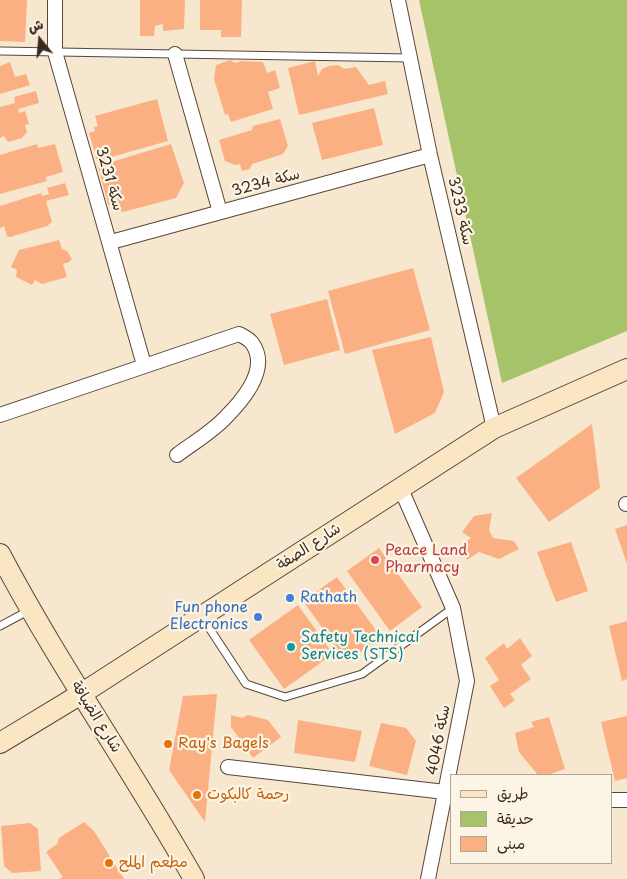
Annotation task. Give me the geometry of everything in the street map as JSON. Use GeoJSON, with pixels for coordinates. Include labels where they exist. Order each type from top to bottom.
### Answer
{"type":"FeatureCollection","features":[{"type":"Feature","properties":{"kind":"street","name":"سكة 3231"},"geometry":{"type":"LineString","coordinates":[[55,0],[55,52],[144,365]]}},
{"type":"Feature","properties":{"kind":"street","name":"سكة 3233"},"geometry":{"type":"LineString","coordinates":[[398,0],[430,155],[494,428]]}},
{"type":"Feature","properties":{"kind":"street"},"geometry":{"type":"LineString","coordinates":[[175,54],[220,212]]}},
{"type":"Feature","properties":{"kind":"street","name":"سكة 3234"},"geometry":{"type":"LineString","coordinates":[[110,242],[430,155]]}},
{"type":"Feature","properties":{"kind":"street"},"geometry":{"type":"LineString","coordinates":[[0,415],[239,334],[251,341],[258,356],[257,372],[244,396],[226,418],[177,455]]}},
{"type":"Feature","properties":{"kind":"street","name":"شارع الصفة"},"geometry":{"type":"LineString","coordinates":[[0,743],[81,694],[494,428],[627,369]]}},
{"type":"Feature","properties":{"kind":"street","name":"سكة 4046"},"geometry":{"type":"LineString","coordinates":[[228,767],[445,792],[467,681],[453,608],[401,489]]}},
{"type":"Feature","properties":{"kind":"street","name":"شارع الضيافة"},"geometry":{"type":"LineString","coordinates":[[0,554],[30,610],[161,821],[194,879]]}},
{"type":"Feature","properties":{"kind":"street"},"geometry":{"type":"LineString","coordinates":[[428,879],[445,792]]}},
{"type":"Feature","properties":{"kind":"street"},"geometry":{"type":"LineString","coordinates":[[612,800],[627,800]]}},
{"type":"Feature","properties":{"kind":"lane"},"geometry":{"type":"LineString","coordinates":[[0,51],[410,58]]}},
{"type":"Feature","properties":{"kind":"lane"},"geometry":{"type":"LineString","coordinates":[[202,616],[246,684],[285,697],[362,674],[453,608]]}},
{"type":"Feature","properties":{"kind":"lane"},"geometry":{"type":"LineString","coordinates":[[0,626],[30,610]]}},
{"type":"Feature","properties":{"kind":"green space"},"geometry":{"type":"Polygon","coordinates":[[[419,0],[627,0],[627,331],[502,383],[419,0]]]}},
{"type":"Feature","properties":{"kind":"building"},"geometry":{"type":"Polygon","coordinates":[[[0,0],[27,0],[25,42],[0,41],[0,0]]]}},
{"type":"Feature","properties":{"kind":"building"},"geometry":{"type":"Polygon","coordinates":[[[140,0],[185,0],[184,29],[163,31],[163,24],[155,26],[154,36],[140,36],[140,0]]]}},
{"type":"Feature","properties":{"kind":"building"},"geometry":{"type":"Polygon","coordinates":[[[200,0],[242,0],[241,37],[221,37],[221,30],[200,30],[200,0]]]}},
{"type":"Feature","properties":{"kind":"building"},"geometry":{"type":"Polygon","coordinates":[[[230,60],[235,63],[242,61],[263,62],[267,73],[275,70],[280,88],[268,92],[273,109],[231,122],[228,114],[225,115],[214,79],[216,65],[230,60]]]}},
{"type":"Feature","properties":{"kind":"building"},"geometry":{"type":"Polygon","coordinates":[[[315,61],[318,76],[322,69],[329,66],[338,65],[344,69],[356,67],[369,85],[385,81],[388,94],[299,115],[288,68],[315,61]]]}},
{"type":"Feature","properties":{"kind":"building"},"geometry":{"type":"Polygon","coordinates":[[[10,62],[15,77],[26,74],[30,85],[0,94],[0,66],[10,62]]]}},
{"type":"Feature","properties":{"kind":"building"},"geometry":{"type":"Polygon","coordinates":[[[36,91],[39,103],[18,109],[20,113],[25,111],[29,124],[25,125],[27,132],[22,138],[8,142],[4,136],[0,138],[0,107],[15,103],[14,97],[36,91]]]}},
{"type":"Feature","properties":{"kind":"building"},"geometry":{"type":"Polygon","coordinates":[[[157,99],[168,141],[97,161],[89,133],[95,131],[94,127],[98,126],[95,116],[157,99]]]}},
{"type":"Feature","properties":{"kind":"building"},"geometry":{"type":"Polygon","coordinates":[[[374,108],[383,145],[322,160],[312,123],[374,108]]]}},
{"type":"Feature","properties":{"kind":"building"},"geometry":{"type":"Polygon","coordinates":[[[280,119],[288,146],[283,154],[252,164],[250,169],[242,171],[240,164],[235,165],[225,161],[219,140],[252,130],[253,126],[280,119]]]}},
{"type":"Feature","properties":{"kind":"building"},"geometry":{"type":"Polygon","coordinates":[[[37,144],[38,148],[55,144],[63,172],[46,177],[47,181],[0,194],[0,155],[37,144]]]}},
{"type":"Feature","properties":{"kind":"building"},"geometry":{"type":"Polygon","coordinates":[[[171,144],[184,183],[176,198],[123,212],[108,204],[98,166],[171,144]]]}},
{"type":"Feature","properties":{"kind":"building"},"geometry":{"type":"Polygon","coordinates":[[[65,183],[69,195],[46,201],[52,222],[47,226],[10,237],[7,236],[4,226],[0,228],[0,206],[41,193],[42,196],[49,194],[47,188],[65,183]]]}},
{"type":"Feature","properties":{"kind":"building"},"geometry":{"type":"Polygon","coordinates":[[[59,240],[62,249],[67,251],[72,259],[63,264],[67,277],[42,284],[35,280],[32,285],[16,277],[17,270],[11,267],[19,250],[59,240]]]}},
{"type":"Feature","properties":{"kind":"building"},"geometry":{"type":"Polygon","coordinates":[[[413,268],[430,330],[345,354],[328,291],[413,268]]]}},
{"type":"Feature","properties":{"kind":"building"},"geometry":{"type":"Polygon","coordinates":[[[327,299],[340,350],[284,365],[270,314],[327,299]]]}},
{"type":"Feature","properties":{"kind":"building"},"geometry":{"type":"Polygon","coordinates":[[[431,337],[444,392],[435,413],[395,434],[372,350],[431,337]]]}},
{"type":"Feature","properties":{"kind":"building"},"geometry":{"type":"Polygon","coordinates":[[[592,424],[600,488],[549,522],[516,478],[592,424]]]}},
{"type":"Feature","properties":{"kind":"building"},"geometry":{"type":"Polygon","coordinates":[[[492,513],[489,530],[493,538],[514,541],[519,549],[499,559],[479,552],[467,560],[460,547],[471,538],[462,532],[474,516],[492,513]]]}},
{"type":"Feature","properties":{"kind":"building"},"geometry":{"type":"Polygon","coordinates":[[[627,525],[627,564],[615,529],[627,525]]]}},
{"type":"Feature","properties":{"kind":"building"},"geometry":{"type":"Polygon","coordinates":[[[571,542],[588,591],[556,602],[537,552],[571,542]]]}},
{"type":"Feature","properties":{"kind":"building"},"geometry":{"type":"Polygon","coordinates":[[[379,548],[422,607],[390,631],[347,571],[379,548]]]}},
{"type":"Feature","properties":{"kind":"building"},"geometry":{"type":"Polygon","coordinates":[[[337,577],[381,637],[347,662],[303,601],[337,577]]]}},
{"type":"Feature","properties":{"kind":"building","name":"Safety Technical Services (STS)"},"geometry":{"type":"Polygon","coordinates":[[[298,605],[333,654],[284,689],[249,640],[298,605]]]}},
{"type":"Feature","properties":{"kind":"building"},"geometry":{"type":"Polygon","coordinates":[[[627,621],[627,679],[622,681],[609,626],[627,621]]]}},
{"type":"Feature","properties":{"kind":"building"},"geometry":{"type":"Polygon","coordinates":[[[520,638],[532,656],[521,665],[531,679],[510,694],[515,700],[504,708],[490,686],[499,680],[485,658],[504,643],[507,649],[520,638]]]}},
{"type":"Feature","properties":{"kind":"building"},"geometry":{"type":"Polygon","coordinates":[[[217,694],[205,822],[169,770],[183,696],[217,694]]]}},
{"type":"Feature","properties":{"kind":"building"},"geometry":{"type":"Polygon","coordinates":[[[231,715],[242,718],[248,715],[268,720],[281,737],[253,758],[231,727],[231,715]]]}},
{"type":"Feature","properties":{"kind":"building"},"geometry":{"type":"Polygon","coordinates":[[[627,716],[627,778],[615,781],[601,722],[627,716]]]}},
{"type":"Feature","properties":{"kind":"building"},"geometry":{"type":"Polygon","coordinates":[[[549,717],[565,769],[550,774],[537,774],[519,752],[515,733],[534,727],[531,722],[549,717]]]}},
{"type":"Feature","properties":{"kind":"building"},"geometry":{"type":"Polygon","coordinates":[[[298,720],[362,731],[355,762],[294,753],[298,720]]]}},
{"type":"Feature","properties":{"kind":"building"},"geometry":{"type":"Polygon","coordinates":[[[381,723],[406,728],[416,741],[407,775],[369,766],[381,723]]]}},
{"type":"Feature","properties":{"kind":"building"},"geometry":{"type":"Polygon","coordinates":[[[84,822],[94,831],[124,879],[59,879],[63,877],[46,852],[57,844],[59,838],[84,822]]]}},
{"type":"Feature","properties":{"kind":"building"},"geometry":{"type":"Polygon","coordinates":[[[30,823],[38,829],[41,871],[12,873],[4,866],[1,826],[30,823]]]}},
{"type":"Feature","properties":{"kind":"place","name":"Peace Land Pharmacy"},"geometry":{"type":"Point","coordinates":[375,560]}},
{"type":"Feature","properties":{"kind":"place","name":"Rathath"},"geometry":{"type":"Point","coordinates":[290,598]}},
{"type":"Feature","properties":{"kind":"place","name":"Fun phone Electronics"},"geometry":{"type":"Point","coordinates":[258,617]}},
{"type":"Feature","properties":{"kind":"place","name":"Safety Technical Services (STS)"},"geometry":{"type":"Point","coordinates":[291,647]}},
{"type":"Feature","properties":{"kind":"place","name":"Ray's Bagels"},"geometry":{"type":"Point","coordinates":[168,744]}},
{"type":"Feature","properties":{"kind":"place","name":"رحمة كالبكوت"},"geometry":{"type":"Point","coordinates":[197,795]}},
{"type":"Feature","properties":{"kind":"place","name":"مطعم الملح"},"geometry":{"type":"Point","coordinates":[109,863]}}]}
